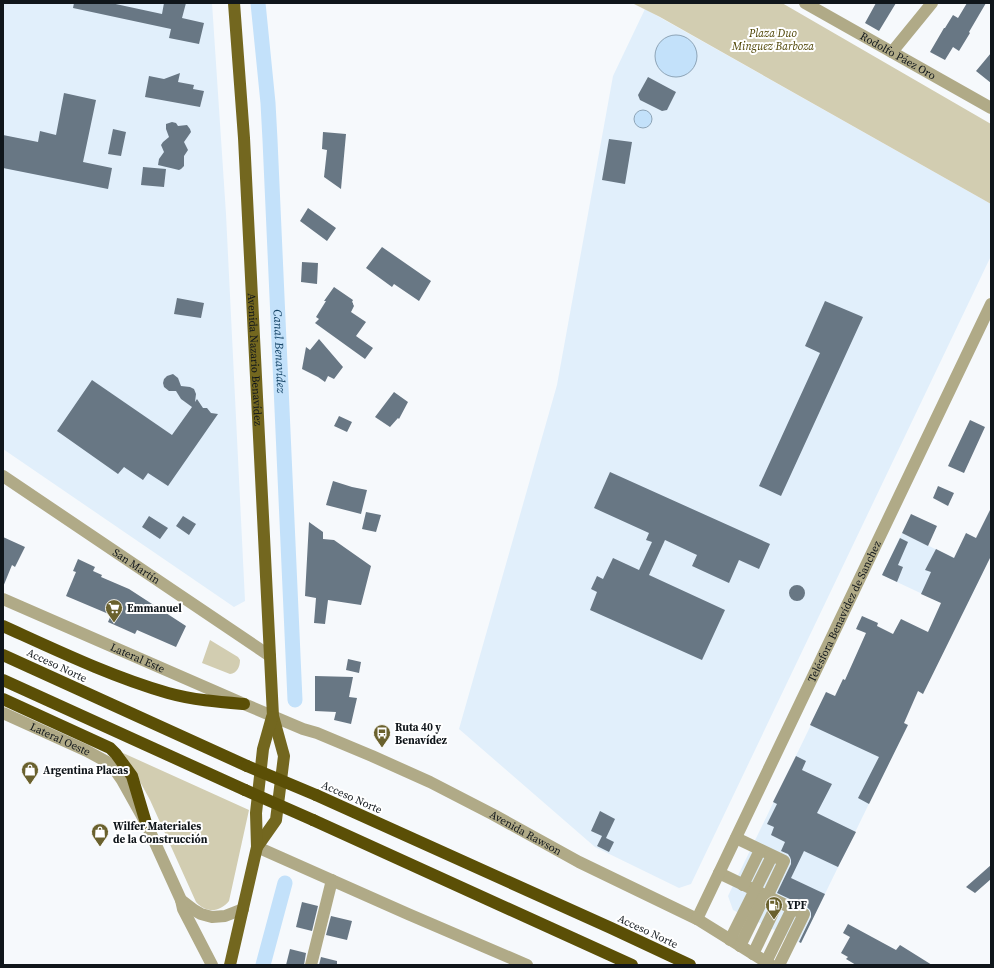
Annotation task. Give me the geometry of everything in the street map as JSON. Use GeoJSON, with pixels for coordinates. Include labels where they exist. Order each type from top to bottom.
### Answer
{"type":"FeatureCollection","features":[{"type":"Feature","properties":{"kind":"highway"},"geometry":{"type":"LineString","coordinates":[[3,626],[113,674],[169,693],[220,702],[244,704]]}},
{"type":"Feature","properties":{"kind":"highway","name":"Acceso Norte"},"geometry":{"type":"LineString","coordinates":[[3,655],[690,965]]}},
{"type":"Feature","properties":{"kind":"highway"},"geometry":{"type":"LineString","coordinates":[[3,680],[632,965]]}},
{"type":"Feature","properties":{"kind":"highway"},"geometry":{"type":"LineString","coordinates":[[3,699],[110,748],[132,776],[146,823]]}},
{"type":"Feature","properties":{"kind":"main road","name":"Avenida Nazario Benavídez"},"geometry":{"type":"LineString","coordinates":[[234,3],[244,138],[273,716],[284,756],[276,820],[257,847]]}},
{"type":"Feature","properties":{"kind":"main road","name":"Avenida Nazario Benavídez"},"geometry":{"type":"LineString","coordinates":[[230,965],[257,847],[256,813],[263,750],[273,716]]}},
{"type":"Feature","properties":{"kind":"street","name":"Rodolfo Páez Oro"},"geometry":{"type":"LineString","coordinates":[[805,3],[991,108]]}},
{"type":"Feature","properties":{"kind":"street"},"geometry":{"type":"LineString","coordinates":[[892,52],[932,3]]}},
{"type":"Feature","properties":{"kind":"street","name":"Telésfora Benavídez de Sanchez"},"geometry":{"type":"LineString","coordinates":[[697,919],[991,304]]}},
{"type":"Feature","properties":{"kind":"street","name":"San Martín"},"geometry":{"type":"LineString","coordinates":[[3,476],[270,656]]}},
{"type":"Feature","properties":{"kind":"street","name":"Lateral Este"},"geometry":{"type":"LineString","coordinates":[[3,599],[273,716]]}},
{"type":"Feature","properties":{"kind":"street","name":"Lateral Oeste"},"geometry":{"type":"LineString","coordinates":[[3,713],[87,751],[109,763],[122,780],[146,823],[181,900],[201,914],[212,917],[225,916],[243,909]]}},
{"type":"Feature","properties":{"kind":"street","name":"Avenida Rawson"},"geometry":{"type":"LineString","coordinates":[[273,716],[372,756],[430,782],[579,862],[697,919],[769,964]]}},
{"type":"Feature","properties":{"kind":"street"},"geometry":{"type":"LineString","coordinates":[[735,943],[762,894],[772,856],[736,838]]}},
{"type":"Feature","properties":{"kind":"street"},"geometry":{"type":"LineString","coordinates":[[257,847],[527,965]]}},
{"type":"Feature","properties":{"kind":"street"},"geometry":{"type":"LineString","coordinates":[[743,885],[760,850]]}},
{"type":"Feature","properties":{"kind":"street"},"geometry":{"type":"LineString","coordinates":[[719,873],[804,914],[779,965]]}},
{"type":"Feature","properties":{"kind":"street"},"geometry":{"type":"LineString","coordinates":[[311,965],[332,880]]}},
{"type":"Feature","properties":{"kind":"street"},"geometry":{"type":"LineString","coordinates":[[181,900],[183,909],[212,965]]}},
{"type":"Feature","properties":{"kind":"street"},"geometry":{"type":"LineString","coordinates":[[753,954],[778,902]]}},
{"type":"Feature","properties":{"kind":"street"},"geometry":{"type":"LineString","coordinates":[[769,964],[792,909]]}},
{"type":"Feature","properties":{"kind":"shaded area"},"geometry":{"type":"Polygon","coordinates":[[[3,3],[212,3],[226,214],[245,601],[234,607],[3,449],[3,3]]]}},
{"type":"Feature","properties":{"kind":"shaded area"},"geometry":{"type":"Polygon","coordinates":[[[645,9],[991,204],[991,256],[691,884],[679,888],[595,847],[459,729],[557,385],[613,76],[645,9]]]}},
{"type":"Feature","properties":{"kind":"shaded area"},"geometry":{"type":"Polygon","coordinates":[[[902,533],[983,572],[963,613],[882,575],[902,533]]]}},
{"type":"Feature","properties":{"kind":"shaded area"},"geometry":{"type":"Polygon","coordinates":[[[824,698],[903,734],[801,943],[733,910],[728,896],[824,698]]]}},
{"type":"Feature","properties":{"kind":"green space","name":"Plaza Duo Minguez Barboza"},"geometry":{"type":"Polygon","coordinates":[[[632,3],[782,3],[991,124],[991,204],[660,17],[632,3]]]}},
{"type":"Feature","properties":{"kind":"green space"},"geometry":{"type":"Polygon","coordinates":[[[210,640],[238,657],[240,660],[239,665],[235,672],[230,674],[202,663],[210,640]]]}},
{"type":"Feature","properties":{"kind":"green space"},"geometry":{"type":"Polygon","coordinates":[[[123,753],[249,810],[229,901],[221,908],[208,910],[196,902],[150,800],[123,753]]]}},
{"type":"Feature","properties":{"kind":"water"},"geometry":{"type":"Polygon","coordinates":[[[672,35],[680,35],[688,38],[694,44],[697,56],[694,68],[688,74],[680,77],[672,77],[664,74],[658,68],[655,60],[655,52],[658,44],[664,38],[672,35]]]}},
{"type":"Feature","properties":{"kind":"water"},"geometry":{"type":"Polygon","coordinates":[[[639,110],[647,110],[652,115],[650,126],[647,128],[639,128],[634,123],[634,115],[639,110]]]}},
{"type":"Feature","properties":{"kind":"building"},"geometry":{"type":"Polygon","coordinates":[[[74,3],[111,3],[162,14],[164,3],[186,3],[182,18],[204,23],[199,44],[169,38],[171,29],[73,8],[74,3]]]}},
{"type":"Feature","properties":{"kind":"building"},"geometry":{"type":"Polygon","coordinates":[[[876,3],[896,3],[879,31],[865,23],[876,3]]]}},
{"type":"Feature","properties":{"kind":"building"},"geometry":{"type":"Polygon","coordinates":[[[967,3],[986,3],[959,51],[953,47],[945,60],[930,52],[953,15],[958,18],[967,3]]]}},
{"type":"Feature","properties":{"kind":"building"},"geometry":{"type":"Polygon","coordinates":[[[991,53],[991,83],[976,71],[991,53]]]}},
{"type":"Feature","properties":{"kind":"building"},"geometry":{"type":"Polygon","coordinates":[[[180,73],[178,82],[194,85],[193,89],[204,91],[200,107],[145,97],[149,76],[164,79],[180,73]]]}},
{"type":"Feature","properties":{"kind":"building"},"geometry":{"type":"Polygon","coordinates":[[[648,77],[676,92],[667,110],[662,111],[640,100],[638,95],[648,77]]]}},
{"type":"Feature","properties":{"kind":"building"},"geometry":{"type":"Polygon","coordinates":[[[64,93],[96,100],[83,162],[112,168],[108,189],[3,168],[3,135],[38,142],[40,131],[56,135],[64,93]]]}},
{"type":"Feature","properties":{"kind":"building"},"geometry":{"type":"Polygon","coordinates":[[[172,122],[176,123],[178,126],[187,125],[191,132],[184,142],[188,150],[184,156],[184,166],[179,170],[158,165],[159,159],[164,152],[161,145],[169,137],[166,124],[172,122]]]}},
{"type":"Feature","properties":{"kind":"building"},"geometry":{"type":"Polygon","coordinates":[[[113,129],[126,132],[121,156],[108,154],[113,129]]]}},
{"type":"Feature","properties":{"kind":"building"},"geometry":{"type":"Polygon","coordinates":[[[323,132],[346,134],[341,189],[324,177],[327,150],[322,149],[323,132]]]}},
{"type":"Feature","properties":{"kind":"building"},"geometry":{"type":"Polygon","coordinates":[[[609,139],[632,142],[625,184],[602,180],[609,139]]]}},
{"type":"Feature","properties":{"kind":"building"},"geometry":{"type":"Polygon","coordinates":[[[143,167],[166,169],[164,187],[141,185],[143,167]]]}},
{"type":"Feature","properties":{"kind":"building"},"geometry":{"type":"Polygon","coordinates":[[[308,208],[336,228],[327,241],[300,221],[308,208]]]}},
{"type":"Feature","properties":{"kind":"building"},"geometry":{"type":"Polygon","coordinates":[[[382,247],[431,281],[419,301],[394,284],[392,287],[366,268],[382,247]]]}},
{"type":"Feature","properties":{"kind":"building"},"geometry":{"type":"Polygon","coordinates":[[[302,262],[318,263],[317,284],[301,282],[302,262]]]}},
{"type":"Feature","properties":{"kind":"building"},"geometry":{"type":"Polygon","coordinates":[[[334,287],[353,300],[352,302],[354,306],[351,312],[366,322],[356,336],[373,348],[365,359],[315,323],[319,319],[316,317],[326,301],[324,301],[334,287]]]}},
{"type":"Feature","properties":{"kind":"building"},"geometry":{"type":"Polygon","coordinates":[[[177,298],[204,303],[201,318],[174,314],[177,298]]]}},
{"type":"Feature","properties":{"kind":"building"},"geometry":{"type":"Polygon","coordinates":[[[825,301],[863,317],[781,496],[759,486],[820,353],[805,346],[825,301]]]}},
{"type":"Feature","properties":{"kind":"building"},"geometry":{"type":"Polygon","coordinates":[[[319,339],[343,367],[334,379],[328,376],[325,382],[302,369],[306,347],[310,350],[319,339]]]}},
{"type":"Feature","properties":{"kind":"building"},"geometry":{"type":"Polygon","coordinates":[[[173,374],[178,378],[181,386],[194,389],[196,394],[195,402],[197,399],[203,408],[207,408],[211,413],[218,414],[168,486],[148,473],[143,480],[124,467],[118,474],[57,431],[92,380],[172,435],[192,407],[181,399],[176,391],[169,391],[164,387],[164,379],[173,374]]]}},
{"type":"Feature","properties":{"kind":"building"},"geometry":{"type":"Polygon","coordinates":[[[394,392],[408,402],[399,419],[398,418],[390,427],[375,417],[394,392]]]}},
{"type":"Feature","properties":{"kind":"building"},"geometry":{"type":"Polygon","coordinates":[[[339,416],[352,422],[347,432],[334,426],[339,416]]]}},
{"type":"Feature","properties":{"kind":"building"},"geometry":{"type":"Polygon","coordinates":[[[970,420],[985,427],[964,473],[948,466],[970,420]]]}},
{"type":"Feature","properties":{"kind":"building"},"geometry":{"type":"Polygon","coordinates":[[[610,472],[770,544],[759,569],[739,560],[729,583],[692,566],[697,555],[665,540],[649,575],[725,610],[702,660],[590,610],[597,592],[591,589],[597,576],[603,579],[613,558],[639,570],[652,542],[646,540],[649,533],[594,508],[610,472]]]}},
{"type":"Feature","properties":{"kind":"building"},"geometry":{"type":"Polygon","coordinates":[[[333,481],[367,490],[361,514],[326,505],[333,481]]]}},
{"type":"Feature","properties":{"kind":"building"},"geometry":{"type":"Polygon","coordinates":[[[938,486],[954,493],[948,506],[933,498],[938,486]]]}},
{"type":"Feature","properties":{"kind":"building"},"geometry":{"type":"Polygon","coordinates":[[[991,508],[991,556],[923,694],[918,691],[904,723],[908,725],[869,804],[858,798],[879,757],[810,725],[826,692],[835,696],[843,679],[845,680],[866,633],[856,629],[862,616],[878,623],[877,626],[893,634],[901,619],[928,632],[941,603],[921,594],[931,572],[925,570],[936,549],[954,558],[966,533],[976,538],[991,508]]]}},
{"type":"Feature","properties":{"kind":"building"},"geometry":{"type":"Polygon","coordinates":[[[366,512],[381,515],[376,532],[362,529],[366,512]]]}},
{"type":"Feature","properties":{"kind":"building"},"geometry":{"type":"Polygon","coordinates":[[[911,514],[937,526],[928,546],[902,533],[911,514]]]}},
{"type":"Feature","properties":{"kind":"building"},"geometry":{"type":"Polygon","coordinates":[[[149,516],[168,528],[160,539],[142,527],[149,516]]]}},
{"type":"Feature","properties":{"kind":"building"},"geometry":{"type":"Polygon","coordinates":[[[183,516],[196,524],[189,535],[176,526],[183,516]]]}},
{"type":"Feature","properties":{"kind":"building"},"geometry":{"type":"Polygon","coordinates":[[[309,522],[323,532],[323,539],[334,540],[371,566],[361,605],[328,600],[325,624],[314,623],[316,598],[305,596],[309,522]]]}},
{"type":"Feature","properties":{"kind":"building"},"geometry":{"type":"Polygon","coordinates":[[[3,537],[25,547],[15,567],[12,565],[3,587],[3,537]]]}},
{"type":"Feature","properties":{"kind":"building"},"geometry":{"type":"Polygon","coordinates":[[[900,538],[908,542],[898,565],[903,567],[897,582],[882,575],[900,538]]]}},
{"type":"Feature","properties":{"kind":"building"},"geometry":{"type":"Polygon","coordinates":[[[78,559],[95,567],[93,571],[102,575],[101,577],[129,589],[186,626],[176,647],[137,630],[135,634],[108,622],[111,615],[66,596],[76,572],[73,571],[78,559]]]}},
{"type":"Feature","properties":{"kind":"building"},"geometry":{"type":"Polygon","coordinates":[[[794,585],[800,585],[805,590],[803,599],[800,601],[794,601],[789,596],[789,590],[794,585]]]}},
{"type":"Feature","properties":{"kind":"building"},"geometry":{"type":"Polygon","coordinates":[[[348,659],[361,662],[359,673],[346,670],[348,659]]]}},
{"type":"Feature","properties":{"kind":"building"},"geometry":{"type":"Polygon","coordinates":[[[315,676],[353,677],[349,697],[357,698],[351,724],[334,720],[336,712],[315,711],[315,676]]]}},
{"type":"Feature","properties":{"kind":"building"},"geometry":{"type":"Polygon","coordinates":[[[796,756],[806,761],[802,770],[832,784],[817,813],[856,832],[838,867],[804,851],[791,878],[825,894],[801,943],[799,942],[811,917],[811,913],[807,907],[777,893],[791,864],[791,860],[788,854],[781,851],[785,842],[771,835],[774,827],[767,824],[777,804],[773,802],[796,756]]]}},
{"type":"Feature","properties":{"kind":"building"},"geometry":{"type":"Polygon","coordinates":[[[600,811],[615,819],[606,838],[614,842],[609,852],[597,846],[602,836],[591,831],[600,811]]]}},
{"type":"Feature","properties":{"kind":"building"},"geometry":{"type":"Polygon","coordinates":[[[991,865],[991,879],[975,893],[966,887],[991,865]]]}},
{"type":"Feature","properties":{"kind":"building"},"geometry":{"type":"Polygon","coordinates":[[[302,902],[318,906],[312,931],[296,927],[302,902]]]}},
{"type":"Feature","properties":{"kind":"building"},"geometry":{"type":"Polygon","coordinates":[[[331,916],[352,921],[347,940],[326,935],[331,916]]]}},
{"type":"Feature","properties":{"kind":"building"},"geometry":{"type":"Polygon","coordinates":[[[848,924],[896,950],[900,945],[932,965],[856,965],[846,959],[848,957],[841,953],[850,937],[843,933],[848,924]]]}},
{"type":"Feature","properties":{"kind":"building"},"geometry":{"type":"Polygon","coordinates":[[[290,949],[306,953],[304,965],[286,965],[290,949]]]}},
{"type":"Feature","properties":{"kind":"building"},"geometry":{"type":"Polygon","coordinates":[[[321,957],[337,961],[337,965],[319,965],[321,957]]]}},
{"type":"Feature","properties":{"kind":"waterway","name":"Canal Benavídez"},"geometry":{"type":"LineString","coordinates":[[258,3],[268,103],[270,140],[295,700]]}},
{"type":"Feature","properties":{"kind":"waterway","name":"Canal Benavídez"},"geometry":{"type":"LineString","coordinates":[[263,965],[285,883]]}},
{"type":"Feature","properties":{"kind":"place","name":"Emmanuel"},"geometry":{"type":"Point","coordinates":[114,623]}},
{"type":"Feature","properties":{"kind":"place","name":"Ruta 40 y Benavídez"},"geometry":{"type":"Point","coordinates":[382,748]}},
{"type":"Feature","properties":{"kind":"place","name":"Argentina Placas"},"geometry":{"type":"Point","coordinates":[30,785]}},
{"type":"Feature","properties":{"kind":"place","name":"Wilfer Materiales de la Construcción"},"geometry":{"type":"Point","coordinates":[100,847]}},
{"type":"Feature","properties":{"kind":"place","name":"YPF"},"geometry":{"type":"Point","coordinates":[774,920]}}]}
